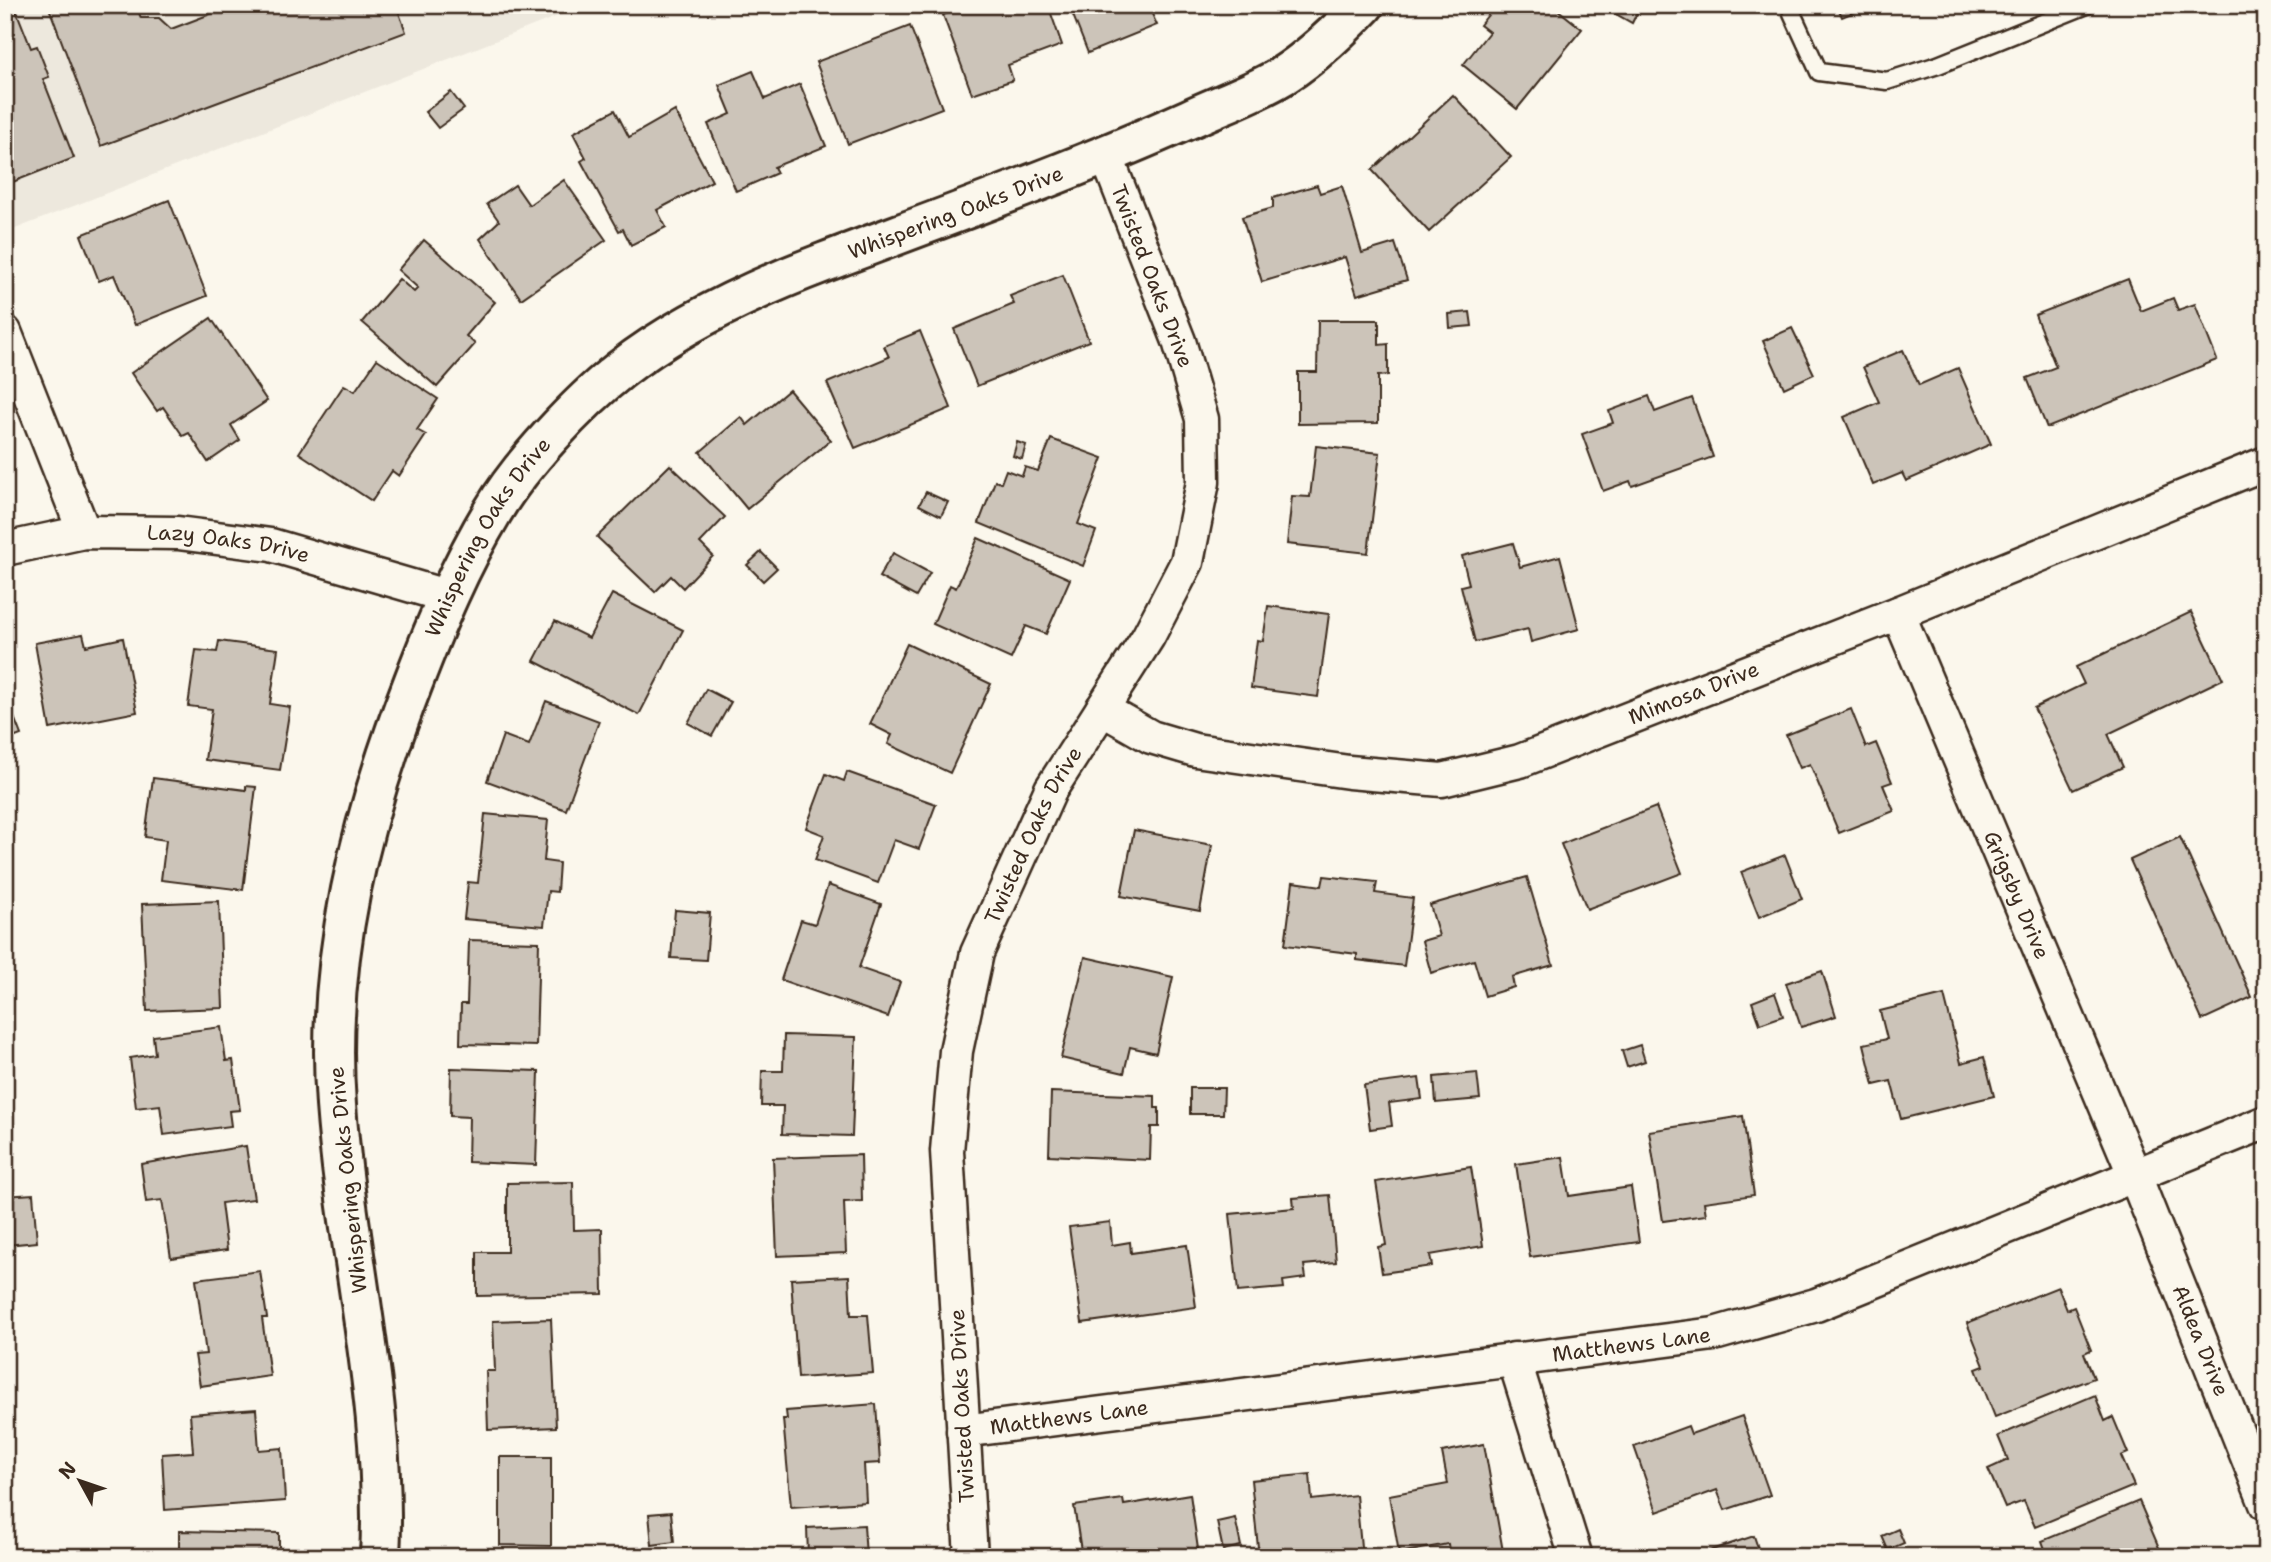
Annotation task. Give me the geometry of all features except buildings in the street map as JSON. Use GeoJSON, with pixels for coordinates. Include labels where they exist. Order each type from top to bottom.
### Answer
{"type":"FeatureCollection","features":[{"type":"Feature","properties":{"kind":"street","name":"Whispering Oaks Drive"},"geometry":{"type":"LineString","coordinates":[[380,1557],[382,1513],[376,1431],[335,1104],[334,1016],[341,943],[360,843],[387,748],[446,596],[496,506],[549,439],[620,370],[707,314],[807,269],[1106,155],[1280,78],[1364,5]]}},
{"type":"Feature","properties":{"kind":"street","name":"Twisted Oaks Drive"},"geometry":{"type":"LineString","coordinates":[[971,1557],[947,1151],[956,1051],[977,953],[1051,789],[1149,637],[1187,562],[1203,482],[1202,419],[1180,341],[1106,155]]}},
{"type":"Feature","properties":{"kind":"street"},"geometry":{"type":"LineString","coordinates":[[5,332],[84,532]]}},
{"type":"Feature","properties":{"kind":"street","name":"Mimosa Drive"},"geometry":{"type":"LineString","coordinates":[[1102,709],[1150,737],[1195,750],[1349,772],[1441,779],[1520,761],[1898,613],[2266,463]]}},
{"type":"Feature","properties":{"kind":"street","name":"Lazy Oaks Drive"},"geometry":{"type":"LineString","coordinates":[[5,549],[84,532],[178,533],[271,545],[446,596]]}},
{"type":"Feature","properties":{"kind":"street","name":"Grigsby Drive"},"geometry":{"type":"LineString","coordinates":[[1898,613],[2135,1176]]}},
{"type":"Feature","properties":{"kind":"street","name":"Matthews Lane"},"geometry":{"type":"LineString","coordinates":[[963,1431],[1714,1334],[1816,1306],[2266,1122]]}},
{"type":"Feature","properties":{"kind":"street","name":"Aldea Drive"},"geometry":{"type":"LineString","coordinates":[[2135,1176],[2266,1504]]}},
{"type":"Feature","properties":{"kind":"street"},"geometry":{"type":"LineString","coordinates":[[1514,1359],[1576,1557]]}},
{"type":"Feature","properties":{"kind":"lane"},"geometry":{"type":"LineString","coordinates":[[1793,5],[1792,13],[1819,72],[1887,81],[1938,65],[2087,5]]}},
{"type":"Feature","properties":{"kind":"shaded area"},"geometry":{"type":"Polygon","coordinates":[[[5,5],[586,5],[5,233],[5,5]]]}}]}
